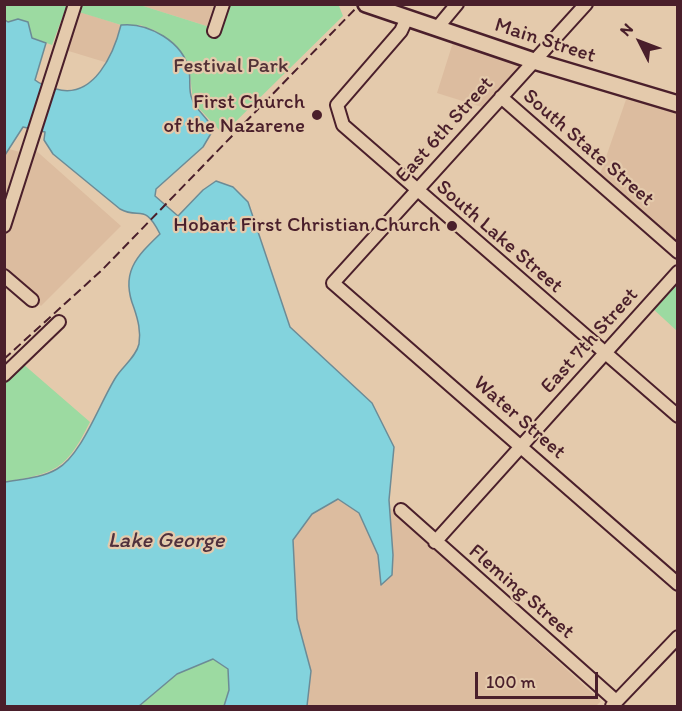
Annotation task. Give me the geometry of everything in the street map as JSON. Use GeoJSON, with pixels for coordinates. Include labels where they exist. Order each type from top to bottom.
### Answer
{"type":"FeatureCollection","features":[{"type":"Feature","properties":{"kind":"main road","name":"Main Street"},"geometry":{"type":"LineString","coordinates":[[366,4],[534,61],[678,104]]}},
{"type":"Feature","properties":{"kind":"street"},"geometry":{"type":"LineString","coordinates":[[4,225],[8,205],[22,177],[75,4]]}},
{"type":"Feature","properties":{"kind":"street"},"geometry":{"type":"LineString","coordinates":[[214,31],[223,4]]}},
{"type":"Feature","properties":{"kind":"street"},"geometry":{"type":"LineString","coordinates":[[437,28],[457,4]]}},
{"type":"Feature","properties":{"kind":"street","name":"East 6th Street"},"geometry":{"type":"LineString","coordinates":[[333,283],[586,4]]}},
{"type":"Feature","properties":{"kind":"street","name":"South Lake Street"},"geometry":{"type":"LineString","coordinates":[[408,18],[401,31],[337,105],[343,125],[416,191],[678,416]]}},
{"type":"Feature","properties":{"kind":"street","name":"South State Street"},"geometry":{"type":"LineString","coordinates":[[501,97],[678,252]]}},
{"type":"Feature","properties":{"kind":"street","name":"East 7th Street"},"geometry":{"type":"LineString","coordinates":[[435,542],[678,272]]}},
{"type":"Feature","properties":{"kind":"street"},"geometry":{"type":"LineString","coordinates":[[4,276],[32,300]]}},
{"type":"Feature","properties":{"kind":"street","name":"Water Street"},"geometry":{"type":"LineString","coordinates":[[333,283],[678,584]]}},
{"type":"Feature","properties":{"kind":"street"},"geometry":{"type":"LineString","coordinates":[[4,375],[59,322]]}},
{"type":"Feature","properties":{"kind":"street","name":"Fleming Street"},"geometry":{"type":"LineString","coordinates":[[401,510],[614,704]]}},
{"type":"Feature","properties":{"kind":"street"},"geometry":{"type":"LineString","coordinates":[[614,704],[678,637]]}},
{"type":"Feature","properties":{"kind":"shaded area"},"geometry":{"type":"Polygon","coordinates":[[[140,5],[224,5],[216,29],[140,5]]]}},
{"type":"Feature","properties":{"kind":"shaded area"},"geometry":{"type":"Polygon","coordinates":[[[74,10],[121,25],[108,63],[62,49],[74,10]]]}},
{"type":"Feature","properties":{"kind":"shaded area"},"geometry":{"type":"Polygon","coordinates":[[[455,36],[532,61],[488,109],[437,93],[455,36]]]}},
{"type":"Feature","properties":{"kind":"shaded area"},"geometry":{"type":"Polygon","coordinates":[[[629,91],[677,107],[677,249],[598,180],[629,91]]]}},
{"type":"Feature","properties":{"kind":"shaded area"},"geometry":{"type":"Polygon","coordinates":[[[32,147],[121,226],[41,306],[5,274],[5,228],[32,147]]]}},
{"type":"Feature","properties":{"kind":"shaded area"},"geometry":{"type":"Polygon","coordinates":[[[9,149],[27,154],[5,207],[5,155],[9,149]]]}},
{"type":"Feature","properties":{"kind":"shaded area"},"geometry":{"type":"Polygon","coordinates":[[[338,499],[359,513],[378,555],[381,584],[393,555],[390,508],[601,701],[596,706],[307,706],[311,671],[297,619],[293,540],[312,513],[338,499]]]}},
{"type":"Feature","properties":{"kind":"green space","name":"Festival Park"},"geometry":{"type":"Polygon","coordinates":[[[4,5],[140,5],[216,29],[224,5],[334,5],[339,6],[343,16],[223,134],[193,102],[190,74],[172,43],[154,30],[140,25],[121,25],[66,8],[52,45],[5,28],[4,5]]]}},
{"type":"Feature","properties":{"kind":"green space"},"geometry":{"type":"Polygon","coordinates":[[[677,277],[677,331],[651,307],[677,277]]]}},
{"type":"Feature","properties":{"kind":"green space"},"geometry":{"type":"Polygon","coordinates":[[[15,357],[90,422],[74,450],[58,467],[36,476],[5,482],[5,366],[15,357]]]}},
{"type":"Feature","properties":{"kind":"green space"},"geometry":{"type":"Polygon","coordinates":[[[213,659],[228,669],[229,690],[224,706],[139,706],[177,674],[213,659]]]}},
{"type":"Feature","properties":{"kind":"water","name":"Lake George"},"geometry":{"type":"Polygon","coordinates":[[[18,19],[28,22],[32,38],[46,43],[35,80],[56,89],[69,91],[81,88],[91,81],[107,60],[121,25],[142,27],[153,31],[163,36],[180,51],[189,71],[192,99],[213,130],[203,147],[156,189],[155,196],[178,216],[203,190],[216,181],[233,187],[248,202],[290,327],[372,403],[394,447],[389,500],[392,575],[381,585],[378,555],[359,513],[338,499],[312,514],[293,540],[297,619],[311,671],[307,706],[224,706],[229,690],[228,669],[213,659],[177,674],[139,706],[5,706],[5,482],[51,472],[66,462],[75,452],[116,377],[139,344],[137,317],[130,296],[130,275],[138,258],[160,234],[155,224],[146,215],[120,209],[53,154],[44,140],[45,132],[23,127],[5,155],[5,20],[8,22],[18,19]]]}},
{"type":"Feature","properties":{"kind":"railway"},"geometry":{"type":"LineString","coordinates":[[4,359],[102,270],[360,4]]}},
{"type":"Feature","properties":{"kind":"place","name":"First Church of the Nazarene"},"geometry":{"type":"Point","coordinates":[317,115]}},
{"type":"Feature","properties":{"kind":"place","name":"Hobart First Christian Church"},"geometry":{"type":"Point","coordinates":[452,226]}}]}
